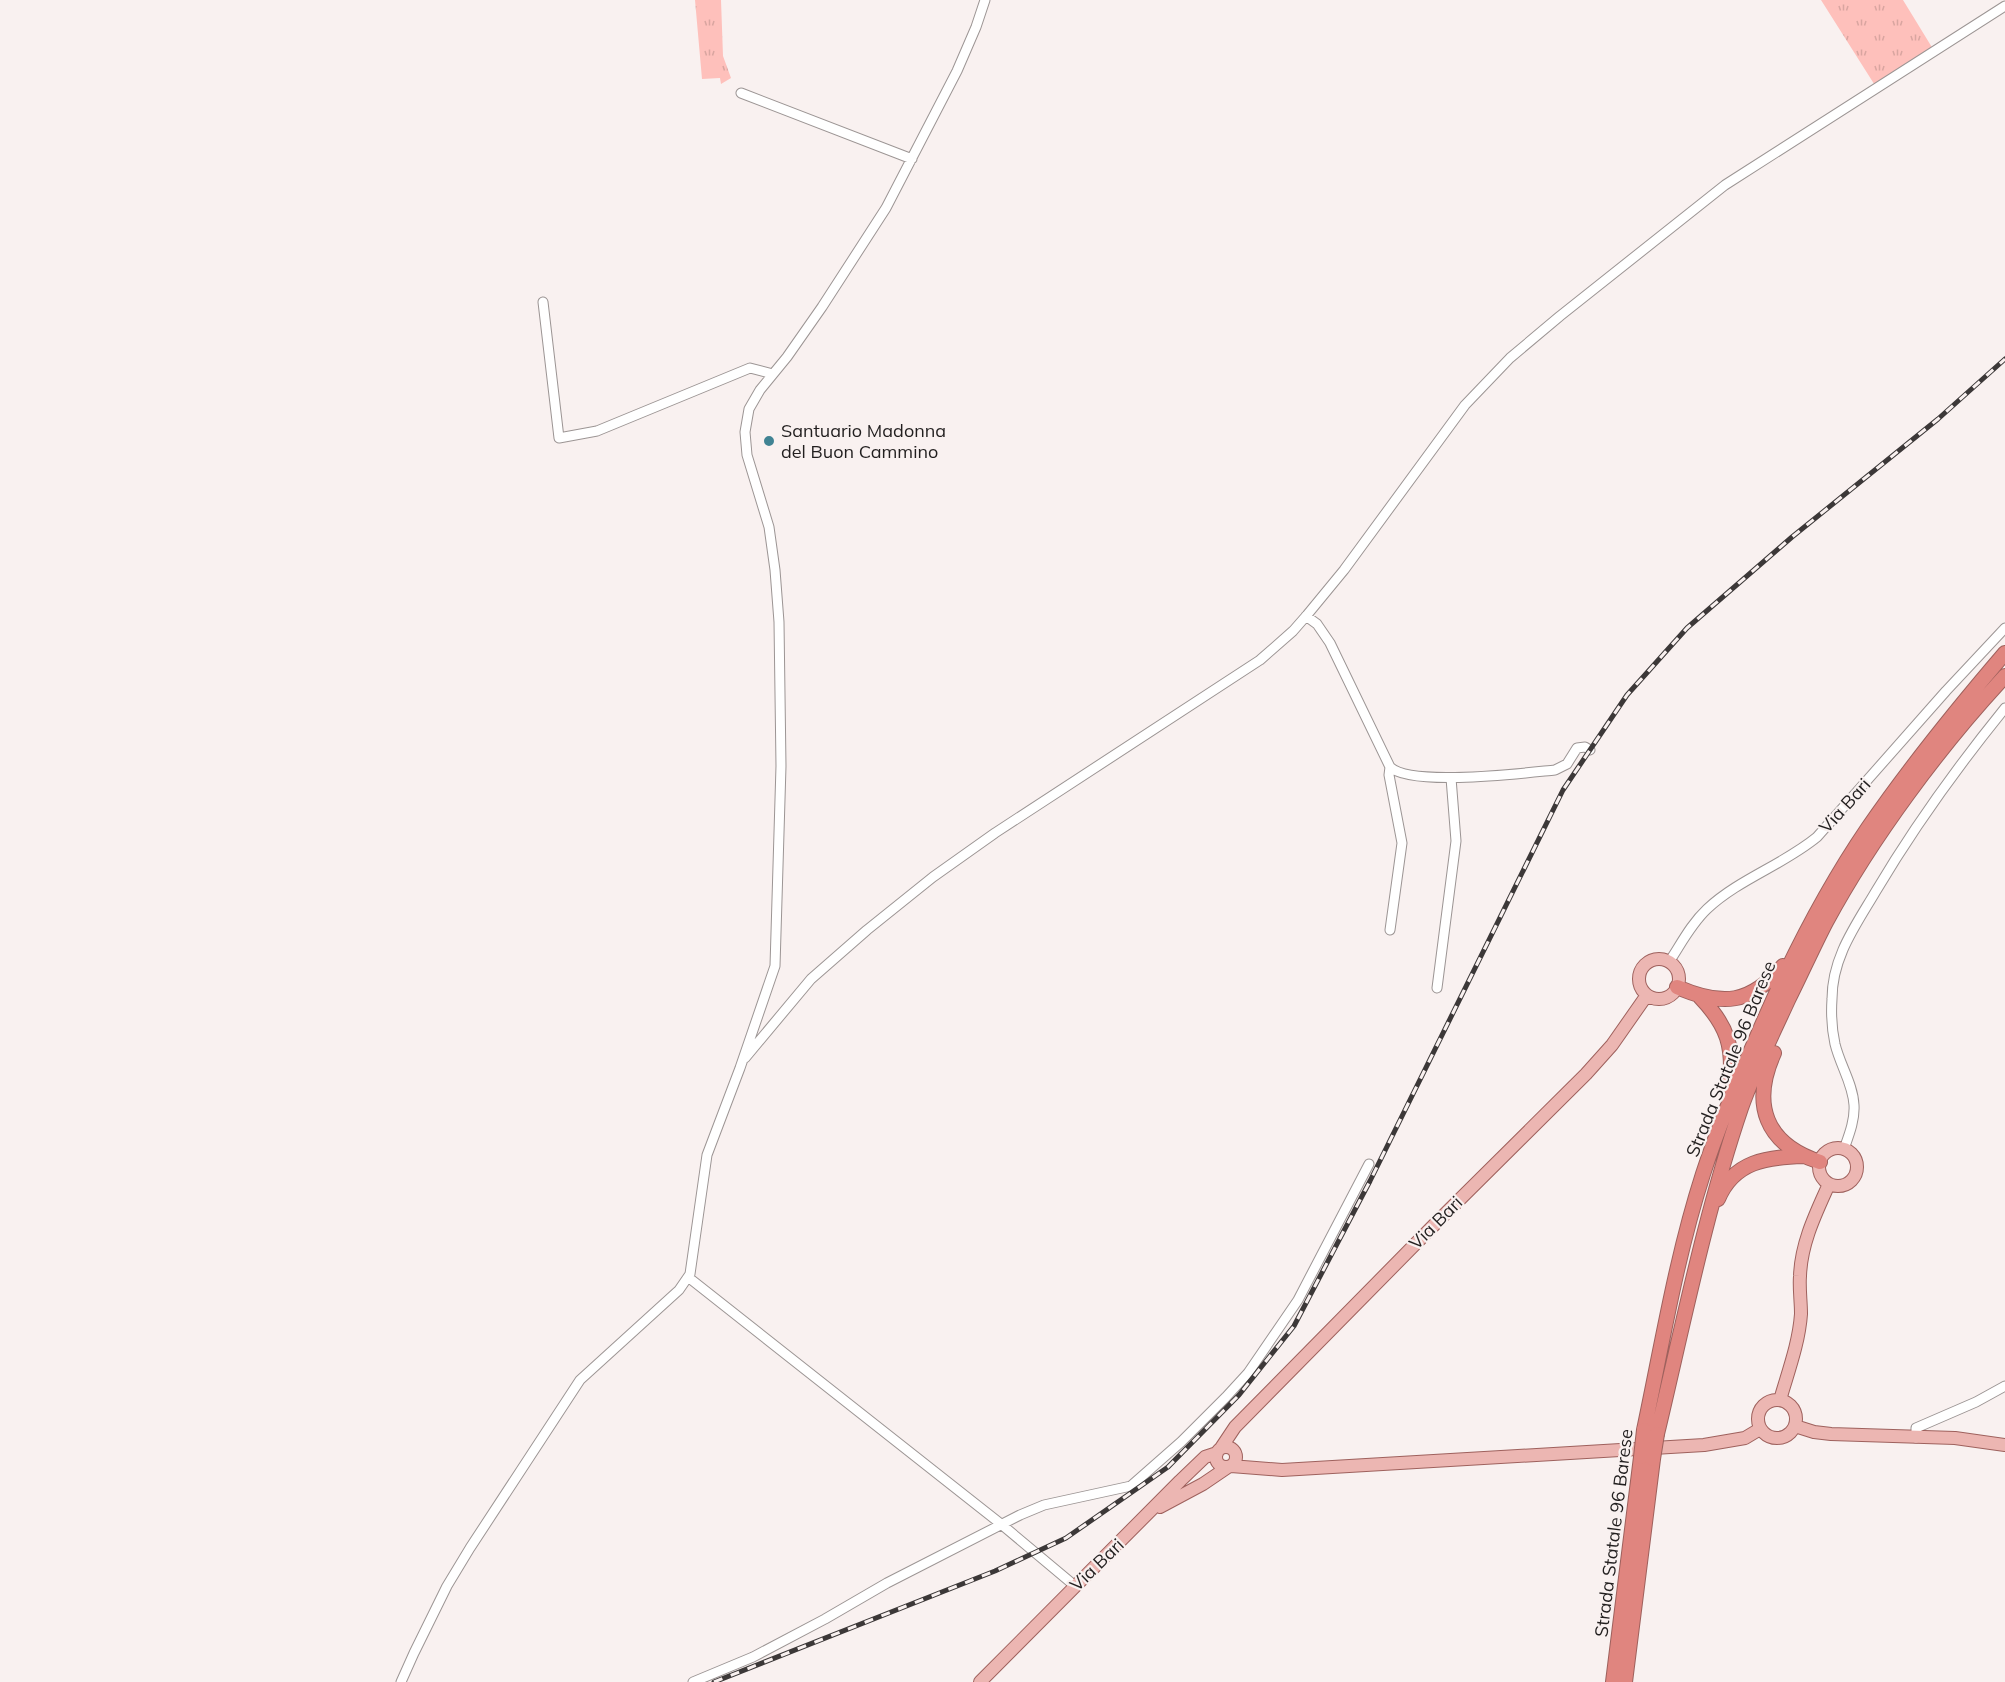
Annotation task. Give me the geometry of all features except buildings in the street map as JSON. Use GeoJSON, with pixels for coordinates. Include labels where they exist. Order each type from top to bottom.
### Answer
{"type":"FeatureCollection","features":[{"type":"Feature","properties":{"kind":"highway","name":"Strada Statale 96 Barese"},"geometry":{"type":"LineString","coordinates":[[1613,1682],[1651,1432],[1687,1228],[1729,1101],[1793,956],[1849,858],[1913,766],[2005,653]]}},
{"type":"Feature","properties":{"kind":"highway","name":"Strada Statale 96 Barese"},"geometry":{"type":"LineString","coordinates":[[1651,1432],[1719,1177],[1742,1106],[1805,965],[1827,921],[1879,837],[1922,776],[1972,712],[2005,676]]}},
{"type":"Feature","properties":{"kind":"highway"},"geometry":{"type":"LineString","coordinates":[[1677,987],[1700,997],[1731,999],[1754,992],[1770,981],[1793,956]]}},
{"type":"Feature","properties":{"kind":"highway"},"geometry":{"type":"LineString","coordinates":[[1805,965],[1790,1016],[1767,1068],[1763,1084],[1765,1112],[1770,1124],[1786,1144],[1804,1156],[1820,1162]]}},
{"type":"Feature","properties":{"kind":"highway"},"geometry":{"type":"LineString","coordinates":[[1700,997],[1720,1020],[1730,1047],[1732,1067],[1729,1101]]}},
{"type":"Feature","properties":{"kind":"highway"},"geometry":{"type":"LineString","coordinates":[[1705,1232],[1720,1194],[1729,1180],[1739,1171],[1764,1159],[1804,1156]]}},
{"type":"Feature","properties":{"kind":"highway","name":"Strada Statale 96 Barese"},"geometry":{"type":"LineString","coordinates":[[1625,1682],[1647,1458]]}},
{"type":"Feature","properties":{"kind":"main road"},"geometry":{"type":"LineString","coordinates":[[1658,959],[1670,962],[1679,976],[1677,987],[1670,996],[1664,998],[1658,999],[1647,995],[1640,986],[1642,968],[1647,963],[1658,959]]}},
{"type":"Feature","properties":{"kind":"main road","name":"Via Bari"},"geometry":{"type":"LineString","coordinates":[[980,1682],[1205,1457],[1219,1450],[1228,1435],[1586,1074],[1612,1045],[1647,995]]}},
{"type":"Feature","properties":{"kind":"main road"},"geometry":{"type":"LineString","coordinates":[[1832,1149],[1844,1149],[1856,1161],[1854,1177],[1840,1185],[1829,1184],[1822,1176],[1820,1162],[1823,1156],[1832,1149]]}},
{"type":"Feature","properties":{"kind":"main road"},"geometry":{"type":"LineString","coordinates":[[1780,1400],[1799,1323],[1803,1254],[1815,1215],[1829,1184]]}},
{"type":"Feature","properties":{"kind":"main road"},"geometry":{"type":"LineString","coordinates":[[1780,1400],[1792,1407],[1795,1413],[1795,1426],[1787,1435],[1770,1437],[1760,1429],[1758,1417],[1763,1406],[1768,1402],[1780,1400]]}},
{"type":"Feature","properties":{"kind":"main road"},"geometry":{"type":"LineString","coordinates":[[1151,1512],[1203,1484],[1232,1460],[1241,1422]]}},
{"type":"Feature","properties":{"kind":"main road"},"geometry":{"type":"LineString","coordinates":[[1795,1426],[1831,1434],[1955,1438],[2005,1445]]}},
{"type":"Feature","properties":{"kind":"main road"},"geometry":{"type":"LineString","coordinates":[[1232,1460],[1230,1448],[1219,1450],[1217,1462],[1221,1466],[1232,1460],[1264,1469],[1294,1469],[1704,1445],[1745,1438],[1760,1429]]}},
{"type":"Feature","properties":{"kind":"street"},"geometry":{"type":"LineString","coordinates":[[401,1682],[447,1586],[580,1380],[679,1290],[690,1274],[707,1155],[775,966],[781,766],[779,622],[769,527],[747,456],[745,432],[749,409],[759,390],[822,307],[885,208],[957,71],[985,0]]}},
{"type":"Feature","properties":{"kind":"street"},"geometry":{"type":"LineString","coordinates":[[742,1062],[811,979],[925,884],[995,833],[1260,660],[1293,631],[1344,570],[1465,405],[1510,358],[1560,316],[1725,185],[2005,6]]}},
{"type":"Feature","properties":{"kind":"street"},"geometry":{"type":"LineString","coordinates":[[741,93],[912,159]]}},
{"type":"Feature","properties":{"kind":"street"},"geometry":{"type":"LineString","coordinates":[[543,302],[559,438],[597,431],[750,368],[773,374]]}},
{"type":"Feature","properties":{"kind":"street"},"geometry":{"type":"LineString","coordinates":[[1306,616],[1317,624],[1330,643],[1390,767],[1389,775],[1402,843],[1390,930]]}},
{"type":"Feature","properties":{"kind":"street","name":"Via Bari"},"geometry":{"type":"LineString","coordinates":[[1670,962],[1693,925],[1707,909],[1736,888],[1802,850],[1817,837],[2005,628]]}},
{"type":"Feature","properties":{"kind":"street"},"geometry":{"type":"LineString","coordinates":[[1844,1149],[1851,1128],[1854,1106],[1852,1091],[1835,1043],[1832,996],[1835,972],[1843,947],[1902,847],[2005,708]]}},
{"type":"Feature","properties":{"kind":"street"},"geometry":{"type":"LineString","coordinates":[[1390,767],[1407,775],[1451,778],[1555,770],[1567,764],[1576,748],[1585,747],[1590,750]]}},
{"type":"Feature","properties":{"kind":"street"},"geometry":{"type":"LineString","coordinates":[[1437,988],[1456,841],[1451,778]]}},
{"type":"Feature","properties":{"kind":"street"},"geometry":{"type":"LineString","coordinates":[[693,1682],[753,1657],[825,1619],[887,1582],[1001,1524],[1044,1505],[1131,1486],[1189,1434],[1248,1373],[1298,1300],[1370,1164]]}},
{"type":"Feature","properties":{"kind":"street"},"geometry":{"type":"LineString","coordinates":[[688,1276],[1076,1586]]}},
{"type":"Feature","properties":{"kind":"street"},"geometry":{"type":"LineString","coordinates":[[1916,1438],[1916,1428],[1976,1402],[2005,1386]]}},
{"type":"Feature","properties":{"kind":"green space"},"geometry":{"type":"Polygon","coordinates":[[[695,0],[721,0],[723,56],[731,78],[721,84],[720,78],[702,79],[695,0]]]}},
{"type":"Feature","properties":{"kind":"green space"},"geometry":{"type":"Polygon","coordinates":[[[1821,0],[1903,0],[1933,49],[1876,87],[1821,0]]]}},
{"type":"Feature","properties":{"kind":"railway"},"geometry":{"type":"LineString","coordinates":[[714,1682],[995,1571],[1066,1538],[1168,1467],[1239,1395],[1294,1326],[1370,1181],[1563,790],[1627,695],[1687,628],[1792,537],[1938,419],[2005,359]]}},
{"type":"Feature","properties":{"kind":"place","name":"Santuario Madonna del Buon Cammino"},"geometry":{"type":"Point","coordinates":[769,441]}}]}
